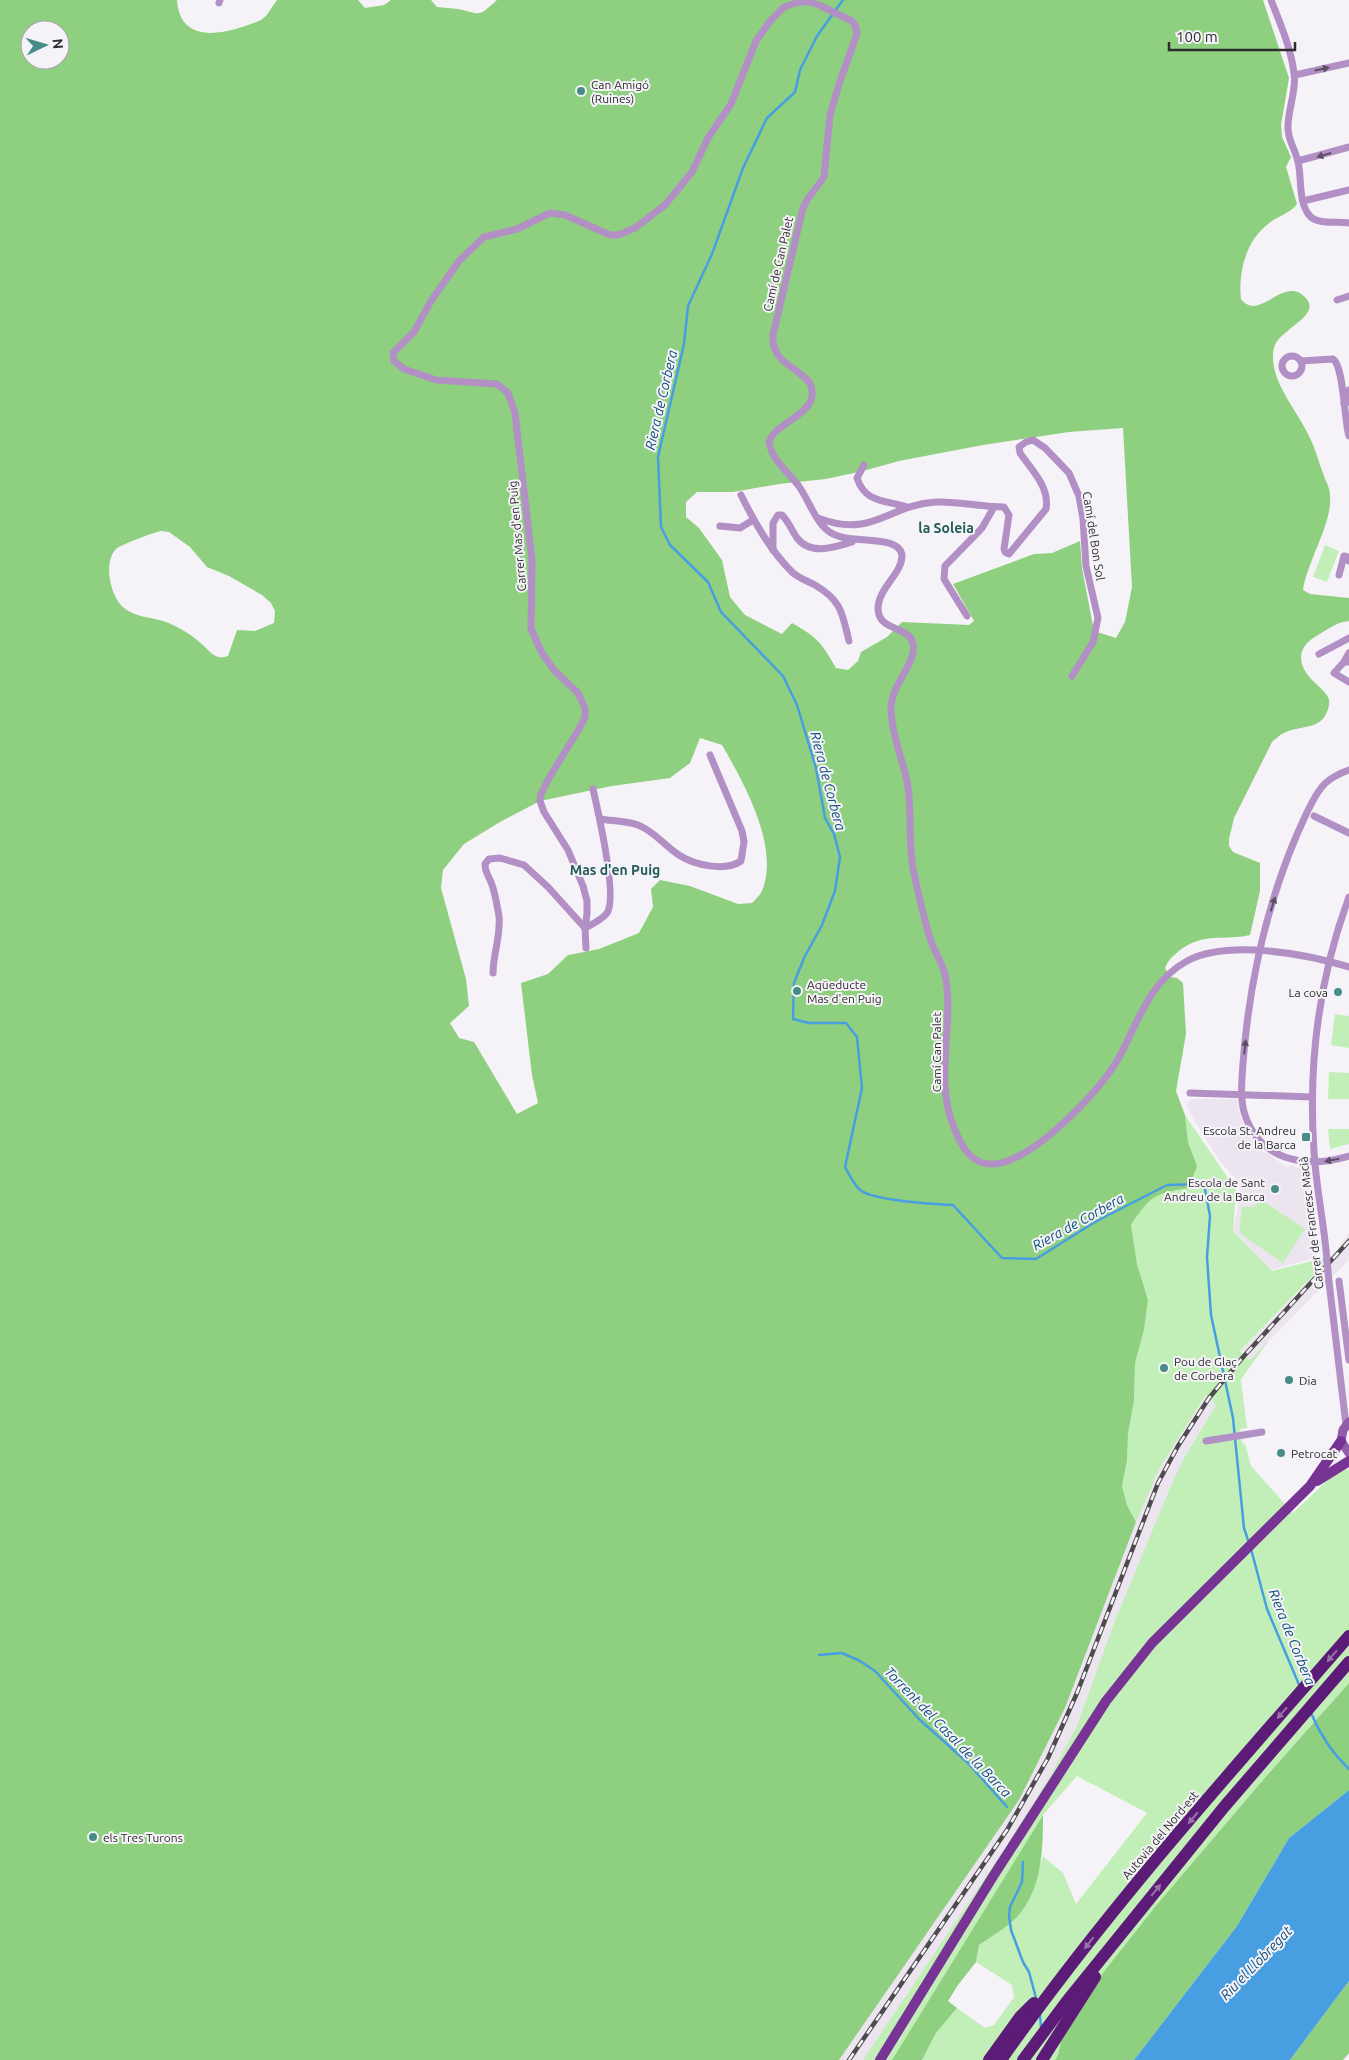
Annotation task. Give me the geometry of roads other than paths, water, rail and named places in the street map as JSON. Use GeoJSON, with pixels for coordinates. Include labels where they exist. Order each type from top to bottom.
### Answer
{"type":"FeatureCollection","features":[{"type":"Feature","properties":{"kind":"highway","name":"Autovia del Nord-est"},"geometry":{"type":"LineString","coordinates":[[1023,2020],[1059,1981],[1135,1886],[1224,1780],[1349,1636]]}},
{"type":"Feature","properties":{"kind":"highway"},"geometry":{"type":"LineString","coordinates":[[1023,2060],[1051,2022],[1224,1808],[1349,1662]]}},
{"type":"Feature","properties":{"kind":"highway"},"geometry":{"type":"LineString","coordinates":[[1042,2060],[1126,1928]]}},
{"type":"Feature","properties":{"kind":"highway"},"geometry":{"type":"LineString","coordinates":[[989,2060],[1023,2020]]}},
{"type":"Feature","properties":{"kind":"highway"},"geometry":{"type":"LineString","coordinates":[[1001,2060],[1023,2020]]}},
{"type":"Feature","properties":{"kind":"main road"},"geometry":{"type":"LineString","coordinates":[[1310,1486],[1341,1441],[1347,1423]]}},
{"type":"Feature","properties":{"kind":"main road"},"geometry":{"type":"LineString","coordinates":[[1341,1441],[1349,1453]]}},
{"type":"Feature","properties":{"kind":"main road"},"geometry":{"type":"LineString","coordinates":[[880,2060],[987,1886],[1106,1700],[1152,1643],[1310,1486],[1349,1461]]}},
{"type":"Feature","properties":{"kind":"street"},"geometry":{"type":"LineString","coordinates":[[1271,0],[1295,74],[1295,84],[1289,108],[1288,128],[1289,138],[1298,162],[1303,201],[1310,216],[1317,220],[1349,222]]}},
{"type":"Feature","properties":{"kind":"street","name":"Camí de Can Palet"},"geometry":{"type":"LineString","coordinates":[[809,1],[846,18],[856,27],[857,34],[830,114],[824,177],[803,208],[773,335],[773,347],[780,360],[806,379],[812,388],[811,399],[808,405],[773,434],[769,442],[775,458],[798,485],[818,518]]}},
{"type":"Feature","properties":{"kind":"street","name":"Carrer Mas d'en Puig"},"geometry":{"type":"LineString","coordinates":[[586,948],[587,901],[583,886],[568,850],[544,812],[540,800],[549,778],[585,717],[584,708],[578,693],[554,670],[542,653],[531,629],[532,560],[515,413],[508,394],[497,384],[436,380],[404,368],[394,361],[393,353],[414,332],[445,280],[471,248],[484,237],[516,229],[554,213],[565,215],[604,233],[618,235],[635,228],[666,206],[692,172],[708,138],[731,104],[752,49],[764,29],[784,7],[791,3],[809,1]]}},
{"type":"Feature","properties":{"kind":"street"},"geometry":{"type":"LineString","coordinates":[[1295,74],[1349,62]]}},
{"type":"Feature","properties":{"kind":"street"},"geometry":{"type":"LineString","coordinates":[[1298,162],[1349,147]]}},
{"type":"Feature","properties":{"kind":"street"},"geometry":{"type":"LineString","coordinates":[[1303,201],[1349,190]]}},
{"type":"Feature","properties":{"kind":"street"},"geometry":{"type":"LineString","coordinates":[[1338,300],[1349,296]]}},
{"type":"Feature","properties":{"kind":"street"},"geometry":{"type":"LineString","coordinates":[[1301,361],[1301,370],[1292,379],[1283,370],[1284,360],[1292,356],[1301,361],[1333,359],[1340,366],[1349,436]]}},
{"type":"Feature","properties":{"kind":"street"},"geometry":{"type":"LineString","coordinates":[[1344,404],[1348,402],[1349,390]]}},
{"type":"Feature","properties":{"kind":"street","name":"Camí del Bon Sol"},"geometry":{"type":"LineString","coordinates":[[994,507],[1004,507],[1009,515],[1004,549],[1009,554],[1046,509],[1046,499],[1041,481],[1020,453],[1019,448],[1026,442],[1033,440],[1045,448],[1069,473],[1080,503],[1086,566],[1098,618],[1093,642],[1072,676]]}},
{"type":"Feature","properties":{"kind":"street"},"geometry":{"type":"LineString","coordinates":[[864,465],[857,478],[860,488],[870,498],[907,507]]}},
{"type":"Feature","properties":{"kind":"street"},"geometry":{"type":"LineString","coordinates":[[741,496],[753,520],[773,550],[794,574],[830,594],[842,611],[849,641]]}},
{"type":"Feature","properties":{"kind":"street"},"geometry":{"type":"LineString","coordinates":[[818,518],[836,524],[854,526],[877,521],[907,507],[936,502],[994,507],[982,528],[945,566],[944,579],[966,616]]}},
{"type":"Feature","properties":{"kind":"street"},"geometry":{"type":"LineString","coordinates":[[773,550],[773,523],[778,515],[782,515],[785,518],[802,543],[813,548],[830,548],[855,541]]}},
{"type":"Feature","properties":{"kind":"street"},"geometry":{"type":"LineString","coordinates":[[818,518],[832,534],[855,541]]}},
{"type":"Feature","properties":{"kind":"street"},"geometry":{"type":"LineString","coordinates":[[720,526],[740,528],[753,520]]}},
{"type":"Feature","properties":{"kind":"street","name":"Camí Can Palet"},"geometry":{"type":"LineString","coordinates":[[855,541],[888,541],[899,547],[902,553],[900,562],[878,603],[880,618],[885,624],[907,634],[912,639],[914,646],[912,661],[894,691],[891,709],[896,741],[909,790],[910,846],[913,871],[925,920],[945,976],[948,1013],[945,1065],[948,1102],[952,1124],[969,1155],[981,1162],[1004,1162],[1022,1154],[1048,1136],[1096,1088],[1110,1071],[1155,988],[1176,968],[1191,958],[1226,950],[1279,952],[1349,966]]}},
{"type":"Feature","properties":{"kind":"street"},"geometry":{"type":"LineString","coordinates":[[1339,574],[1344,556],[1348,557],[1349,561]]}},
{"type":"Feature","properties":{"kind":"street"},"geometry":{"type":"LineString","coordinates":[[1319,654],[1349,638]]}},
{"type":"Feature","properties":{"kind":"street"},"geometry":{"type":"LineString","coordinates":[[1349,653],[1346,662],[1334,673],[1349,682]]}},
{"type":"Feature","properties":{"kind":"street"},"geometry":{"type":"LineString","coordinates":[[600,819],[638,825],[685,859],[720,867],[734,866],[741,861],[744,842],[735,813],[710,755]]}},
{"type":"Feature","properties":{"kind":"street"},"geometry":{"type":"LineString","coordinates":[[1349,770],[1340,773],[1321,787],[1309,807],[1293,844],[1279,885],[1261,952],[1248,1018],[1242,1096],[1246,1117],[1255,1134],[1267,1147],[1281,1156],[1314,1162],[1349,1156]]}},
{"type":"Feature","properties":{"kind":"street"},"geometry":{"type":"LineString","coordinates":[[493,974],[493,960],[499,935],[499,916],[490,879],[485,873],[484,864],[489,859],[500,858],[524,865],[548,887],[585,928],[601,919],[608,912],[610,903],[607,867],[594,790]]}},
{"type":"Feature","properties":{"kind":"street"},"geometry":{"type":"LineString","coordinates":[[1314,816],[1349,833]]}},
{"type":"Feature","properties":{"kind":"street","name":"Carrer de Francesc Macià"},"geometry":{"type":"LineString","coordinates":[[1347,1423],[1314,1162],[1312,1097],[1317,1031],[1329,961],[1349,897]]}},
{"type":"Feature","properties":{"kind":"street"},"geometry":{"type":"LineString","coordinates":[[1190,1094],[1312,1097]]}},
{"type":"Feature","properties":{"kind":"street","name":"Carrer de Francesc Macià"},"geometry":{"type":"LineString","coordinates":[[1339,1281],[1349,1359]]}},
{"type":"Feature","properties":{"kind":"street"},"geometry":{"type":"LineString","coordinates":[[1345,1406],[1349,1394]]}},
{"type":"Feature","properties":{"kind":"street"},"geometry":{"type":"LineString","coordinates":[[1206,1440],[1262,1432]]}},
{"type":"Feature","properties":{"kind":"water","name":"Riu el Llobregat"},"geometry":{"type":"Polygon","coordinates":[[[1349,1790],[1349,1981],[1290,2060],[1134,2060],[1237,1926],[1289,1838],[1349,1790]]]}},
{"type":"Feature","properties":{"kind":"waterway","name":"Riera de Corbera"},"geometry":{"type":"LineString","coordinates":[[843,0],[817,36],[800,70],[795,92],[767,118],[743,168],[712,254],[688,306],[684,344],[658,457],[661,527],[670,545],[708,582],[721,612],[783,676],[797,705],[816,768],[825,818],[834,834],[840,857],[835,891],[822,925],[804,958],[794,983],[793,1019],[809,1023],[846,1023],[857,1037],[862,1088],[845,1167],[860,1190],[867,1194],[905,1201],[953,1205],[1002,1258],[1036,1259],[1095,1222],[1167,1185],[1204,1184],[1210,1216],[1207,1257],[1211,1315],[1233,1418],[1244,1528],[1249,1543]]}},
{"type":"Feature","properties":{"kind":"waterway","name":"Riera de Corbera"},"geometry":{"type":"LineString","coordinates":[[1251,1549],[1267,1609],[1300,1687]]}},
{"type":"Feature","properties":{"kind":"waterway","name":"Torrent del Casal de la Barca"},"geometry":{"type":"LineString","coordinates":[[819,1655],[842,1653],[860,1661],[875,1671],[920,1720],[968,1763],[1007,1807]]}},
{"type":"Feature","properties":{"kind":"waterway","name":"Riera de Corbera"},"geometry":{"type":"LineString","coordinates":[[1311,1713],[1327,1743],[1349,1769]]}},
{"type":"Feature","properties":{"kind":"waterway","name":"Torrent del Casal de la Barca"},"geometry":{"type":"LineString","coordinates":[[1023,1862],[1022,1882],[1010,1907],[1009,1916],[1011,1930],[1023,1962],[1029,1972],[1036,1998]]}},
{"type":"Feature","properties":{"kind":"waterway","name":"Torrent del Casal de la Barca"},"geometry":{"type":"LineString","coordinates":[[1040,2015],[1041,2027]]}},
{"type":"Feature","properties":{"kind":"railway"},"geometry":{"type":"LineString","coordinates":[[849,2060],[1007,1830],[1048,1758],[1077,1693],[1158,1483],[1178,1446],[1209,1398],[1244,1356],[1349,1241]]}},
{"type":"Feature","properties":{"kind":"place","name":"Can Amigó (Ruines)"},"geometry":{"type":"Point","coordinates":[581,91]}},
{"type":"Feature","properties":{"kind":"place","name":"Aqüeducte Mas d'en Puig"},"geometry":{"type":"Point","coordinates":[797,991]}},
{"type":"Feature","properties":{"kind":"place","name":"La cova"},"geometry":{"type":"Point","coordinates":[1338,992]}},
{"type":"Feature","properties":{"kind":"place","name":"Escola St. Andreu de la Barca"},"geometry":{"type":"Point","coordinates":[1306,1137]}},
{"type":"Feature","properties":{"kind":"place","name":"Escola de Sant Andreu de la Barca"},"geometry":{"type":"Point","coordinates":[1275,1189]}},
{"type":"Feature","properties":{"kind":"place","name":"Pou de Glaç de Corbera"},"geometry":{"type":"Point","coordinates":[1164,1368]}},
{"type":"Feature","properties":{"kind":"place","name":"Dia"},"geometry":{"type":"Point","coordinates":[1289,1380]}},
{"type":"Feature","properties":{"kind":"place","name":"Petrocat"},"geometry":{"type":"Point","coordinates":[1281,1453]}},
{"type":"Feature","properties":{"kind":"place","name":"els Tres Turons"},"geometry":{"type":"Point","coordinates":[93,1837]}},
{"type":"Feature","properties":{"kind":"district","name":"la Soleia"},"geometry":{"type":"Point","coordinates":[946,528]}},
{"type":"Feature","properties":{"kind":"district","name":"Mas d'en Puig"},"geometry":{"type":"Point","coordinates":[615,870]}}]}
